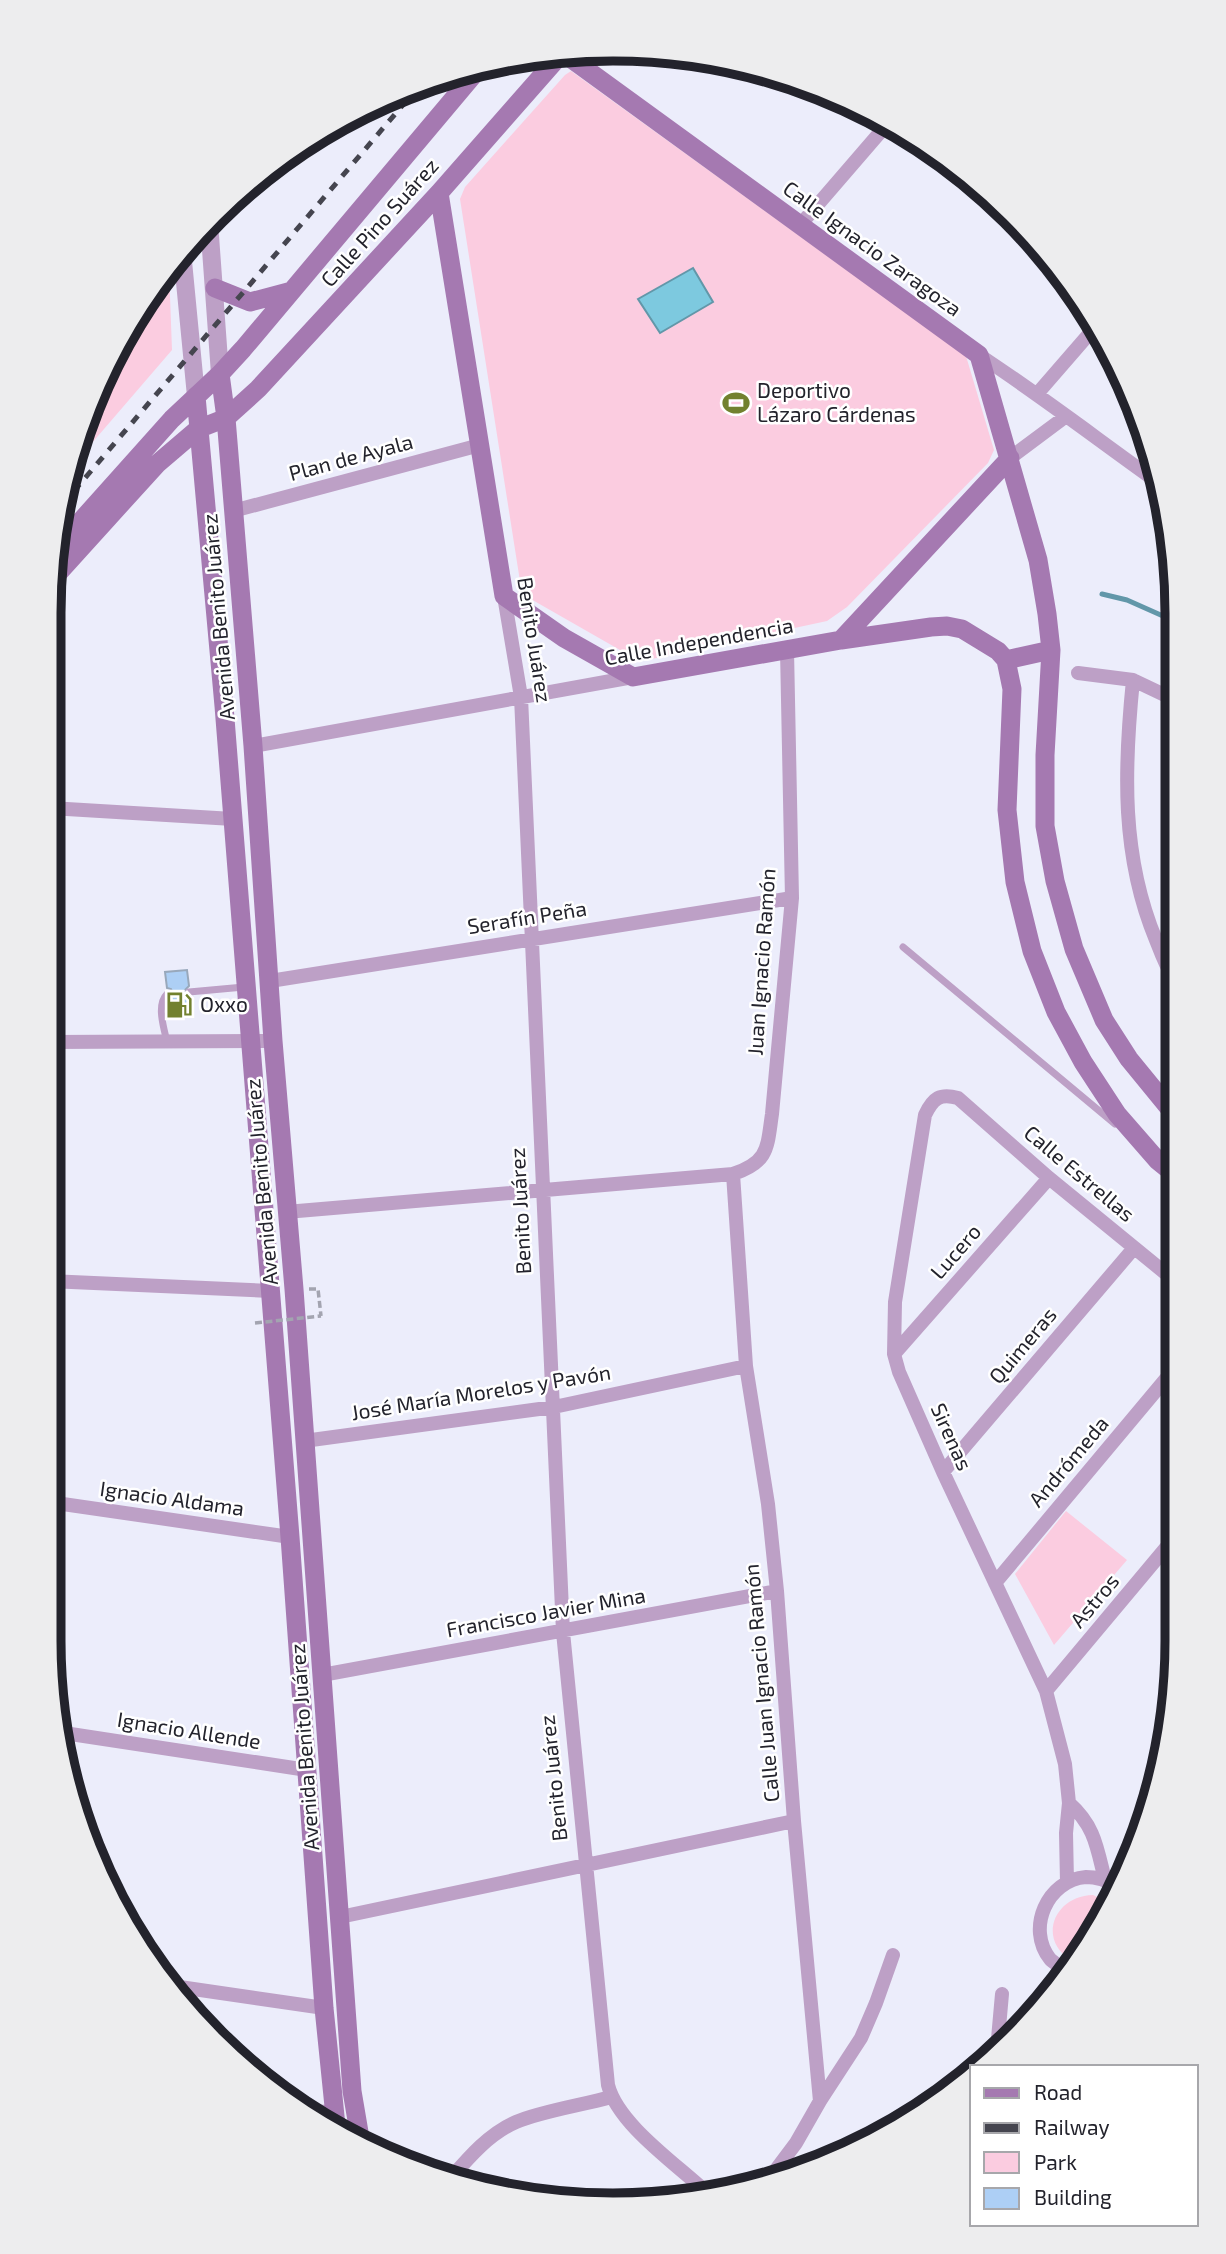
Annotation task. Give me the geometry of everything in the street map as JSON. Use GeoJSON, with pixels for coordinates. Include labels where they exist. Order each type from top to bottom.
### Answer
{"type":"FeatureCollection","features":[{"type":"Feature","properties":{"kind":"main road","name":"Calle Ignacio Zaragoza"},"geometry":{"type":"LineString","coordinates":[[576,62],[979,355]]}},
{"type":"Feature","properties":{"kind":"main road","name":"Calle Pino Suárez"},"geometry":{"type":"LineString","coordinates":[[226,418],[291,355],[439,193],[551,65]]}},
{"type":"Feature","properties":{"kind":"main road","name":"Calle Pino Suárez"},"geometry":{"type":"LineString","coordinates":[[67,537],[164,428],[220,374],[469,80]]}},
{"type":"Feature","properties":{"kind":"main road","name":"Benito Juárez"},"geometry":{"type":"LineString","coordinates":[[439,193],[504,596]]}},
{"type":"Feature","properties":{"kind":"main road"},"geometry":{"type":"LineString","coordinates":[[215,288],[250,302],[293,291]]}},
{"type":"Feature","properties":{"kind":"main road"},"geometry":{"type":"LineString","coordinates":[[979,355],[1038,560],[1047,614],[1051,650],[1045,755],[1045,826],[1055,881],[1074,949],[1104,1020],[1129,1059],[1165,1103]]}},
{"type":"Feature","properties":{"kind":"main road","name":"Avenida Benito Juárez"},"geometry":{"type":"LineString","coordinates":[[220,374],[253,746],[352,2091],[359,2131]]}},
{"type":"Feature","properties":{"kind":"main road","name":"Avenida Benito Juárez"},"geometry":{"type":"LineString","coordinates":[[196,396],[233,819],[334,2117]]}},
{"type":"Feature","properties":{"kind":"main road"},"geometry":{"type":"LineString","coordinates":[[63,568],[157,464],[198,429],[226,418]]}},
{"type":"Feature","properties":{"kind":"main road"},"geometry":{"type":"LineString","coordinates":[[841,640],[1010,458]]}},
{"type":"Feature","properties":{"kind":"main road"},"geometry":{"type":"LineString","coordinates":[[504,596],[564,638],[633,677]]}},
{"type":"Feature","properties":{"kind":"main road","name":"Calle Independencia"},"geometry":{"type":"LineString","coordinates":[[633,677],[841,640],[947,626],[962,629],[975,636],[998,651],[1006,660]]}},
{"type":"Feature","properties":{"kind":"main road"},"geometry":{"type":"LineString","coordinates":[[1051,650],[1006,660],[1012,689],[1007,810],[1015,882],[1032,951],[1056,1013],[1083,1062],[1118,1114],[1165,1167]]}},
{"type":"Feature","properties":{"kind":"street"},"geometry":{"type":"LineString","coordinates":[[801,224],[881,131]]}},
{"type":"Feature","properties":{"kind":"street","name":"Avenida Benito Juárez"},"geometry":{"type":"LineString","coordinates":[[210,236],[220,374]]}},
{"type":"Feature","properties":{"kind":"street","name":"Avenida Benito Juárez"},"geometry":{"type":"LineString","coordinates":[[184,267],[196,396]]}},
{"type":"Feature","properties":{"kind":"street"},"geometry":{"type":"LineString","coordinates":[[1037,394],[1089,334]]}},
{"type":"Feature","properties":{"kind":"street","name":"Calle Ignacio Zaragoza"},"geometry":{"type":"LineString","coordinates":[[979,355],[1147,475]]}},
{"type":"Feature","properties":{"kind":"street"},"geometry":{"type":"LineString","coordinates":[[1010,458],[1065,417]]}},
{"type":"Feature","properties":{"kind":"street","name":"Plan de Ayala"},"geometry":{"type":"LineString","coordinates":[[233,511],[480,445]]}},
{"type":"Feature","properties":{"kind":"street","name":"Benito Juárez"},"geometry":{"type":"LineString","coordinates":[[504,596],[522,697],[563,1632],[608,2085],[611,2097],[631,2124],[699,2186]]}},
{"type":"Feature","properties":{"kind":"street","name":"Juan Ignacio Ramón"},"geometry":{"type":"LineString","coordinates":[[733,1174],[750,1168],[762,1157],[767,1146],[792,898],[787,650]]}},
{"type":"Feature","properties":{"kind":"street"},"geometry":{"type":"LineString","coordinates":[[1078,673],[1133,680],[1165,695]]}},
{"type":"Feature","properties":{"kind":"street","name":"Calle Independencia"},"geometry":{"type":"LineString","coordinates":[[253,746],[633,677]]}},
{"type":"Feature","properties":{"kind":"street"},"geometry":{"type":"LineString","coordinates":[[1133,680],[1126,753],[1128,831],[1145,914],[1165,959]]}},
{"type":"Feature","properties":{"kind":"street"},"geometry":{"type":"LineString","coordinates":[[61,809],[233,819]]}},
{"type":"Feature","properties":{"kind":"street","name":"Serafín Peña"},"geometry":{"type":"LineString","coordinates":[[270,981],[792,898]]}},
{"type":"Feature","properties":{"kind":"street"},"geometry":{"type":"LineString","coordinates":[[61,1042],[273,1041]]}},
{"type":"Feature","properties":{"kind":"street","name":"Sirenas"},"geometry":{"type":"LineString","coordinates":[[958,1098],[947,1095],[937,1097],[925,1115],[895,1302],[894,1354],[899,1372],[943,1472],[1046,1691],[1065,1764],[1069,1802],[1066,1833],[1067,1882]]}},
{"type":"Feature","properties":{"kind":"street","name":"Calle Estrellas"},"geometry":{"type":"LineString","coordinates":[[958,1098],[1049,1178],[1165,1273]]}},
{"type":"Feature","properties":{"kind":"street"},"geometry":{"type":"LineString","coordinates":[[286,1212],[733,1174]]}},
{"type":"Feature","properties":{"kind":"street","name":"Calle Juan Ignacio Ramón"},"geometry":{"type":"LineString","coordinates":[[733,1174],[746,1366],[768,1504],[777,1591],[794,1821],[820,2101]]}},
{"type":"Feature","properties":{"kind":"street","name":"Lucero"},"geometry":{"type":"LineString","coordinates":[[894,1354],[1049,1178]]}},
{"type":"Feature","properties":{"kind":"street","name":"Quimeras"},"geometry":{"type":"LineString","coordinates":[[943,1472],[1134,1248]]}},
{"type":"Feature","properties":{"kind":"street"},"geometry":{"type":"LineString","coordinates":[[61,1282],[270,1291]]}},
{"type":"Feature","properties":{"kind":"street","name":"José María Morelos y Pavón"},"geometry":{"type":"LineString","coordinates":[[304,1441],[554,1407],[746,1366]]}},
{"type":"Feature","properties":{"kind":"street","name":"Andrómeda"},"geometry":{"type":"LineString","coordinates":[[995,1583],[1165,1380]]}},
{"type":"Feature","properties":{"kind":"street","name":"Ignacio Aldama"},"geometry":{"type":"LineString","coordinates":[[61,1504],[290,1537]]}},
{"type":"Feature","properties":{"kind":"street","name":"Astros"},"geometry":{"type":"LineString","coordinates":[[1046,1691],[1165,1549]]}},
{"type":"Feature","properties":{"kind":"street","name":"Francisco Javier Mina"},"geometry":{"type":"LineString","coordinates":[[322,1675],[777,1591]]}},
{"type":"Feature","properties":{"kind":"street","name":"Ignacio Allende"},"geometry":{"type":"LineString","coordinates":[[69,1734],[307,1770]]}},
{"type":"Feature","properties":{"kind":"street"},"geometry":{"type":"LineString","coordinates":[[1069,1802],[1081,1813],[1093,1832],[1110,1880]]}},
{"type":"Feature","properties":{"kind":"street"},"geometry":{"type":"LineString","coordinates":[[340,1917],[794,1821]]}},
{"type":"Feature","properties":{"kind":"street"},"geometry":{"type":"LineString","coordinates":[[1059,1966],[1050,1959],[1040,1939],[1040,1916],[1050,1896],[1067,1882],[1086,1877],[1109,1883]]}},
{"type":"Feature","properties":{"kind":"street"},"geometry":{"type":"LineString","coordinates":[[778,2167],[796,2143],[861,2038],[893,1955]]}},
{"type":"Feature","properties":{"kind":"street"},"geometry":{"type":"LineString","coordinates":[[184,1988],[324,2008]]}},
{"type":"Feature","properties":{"kind":"street"},"geometry":{"type":"LineString","coordinates":[[998,2036],[1002,1994]]}},
{"type":"Feature","properties":{"kind":"street"},"geometry":{"type":"LineString","coordinates":[[458,2170],[496,2134],[517,2122],[611,2097]]}},
{"type":"Feature","properties":{"kind":"lane"},"geometry":{"type":"LineString","coordinates":[[903,947],[1158,1161]]}},
{"type":"Feature","properties":{"kind":"lane"},"geometry":{"type":"LineString","coordinates":[[189,992],[245,986]]}},
{"type":"Feature","properties":{"kind":"lane"},"geometry":{"type":"LineString","coordinates":[[167,993],[162,999],[161,1010],[167,1043]]}},
{"type":"Feature","properties":{"kind":"path"},"geometry":{"type":"LineString","coordinates":[[254,1323],[321,1316],[318,1289]]}},
{"type":"Feature","properties":{"kind":"green space","name":"Deportivo Lázaro Cárdenas"},"geometry":{"type":"Polygon","coordinates":[[[571,71],[966,356],[994,450],[988,463],[847,607],[827,621],[647,660],[634,658],[522,594],[460,199],[465,187],[571,71]]]}},
{"type":"Feature","properties":{"kind":"green space"},"geometry":{"type":"Polygon","coordinates":[[[170,284],[172,350],[87,449],[118,369],[135,337],[170,284]]]}},
{"type":"Feature","properties":{"kind":"green space"},"geometry":{"type":"Polygon","coordinates":[[[1066,1511],[1127,1560],[1054,1645],[1015,1574],[1066,1511]]]}},
{"type":"Feature","properties":{"kind":"green space"},"geometry":{"type":"Polygon","coordinates":[[[1093,1895],[1101,1899],[1066,1956],[1055,1941],[1055,1920],[1060,1910],[1079,1897],[1093,1895]]]}},
{"type":"Feature","properties":{"kind":"water"},"geometry":{"type":"Polygon","coordinates":[[[693,268],[713,302],[660,333],[638,299],[693,268]]]}},
{"type":"Feature","properties":{"kind":"building","name":"Oxxo"},"geometry":{"type":"Polygon","coordinates":[[[187,970],[189,986],[183,992],[184,996],[190,998],[191,1016],[169,1018],[168,1005],[173,994],[171,989],[167,988],[165,972],[187,970]]]}},
{"type":"Feature","properties":{"kind":"waterway"},"geometry":{"type":"LineString","coordinates":[[1102,594],[1127,600],[1165,617]]}},
{"type":"Feature","properties":{"kind":"railway"},"geometry":{"type":"LineString","coordinates":[[76,489],[406,102]]}},
{"type":"Feature","properties":{"kind":"place","name":"Deportivo Lázaro Cárdenas"},"geometry":{"type":"Point","coordinates":[736,403]}},
{"type":"Feature","properties":{"kind":"place","name":"Oxxo"},"geometry":{"type":"Point","coordinates":[179,1005]}}]}
